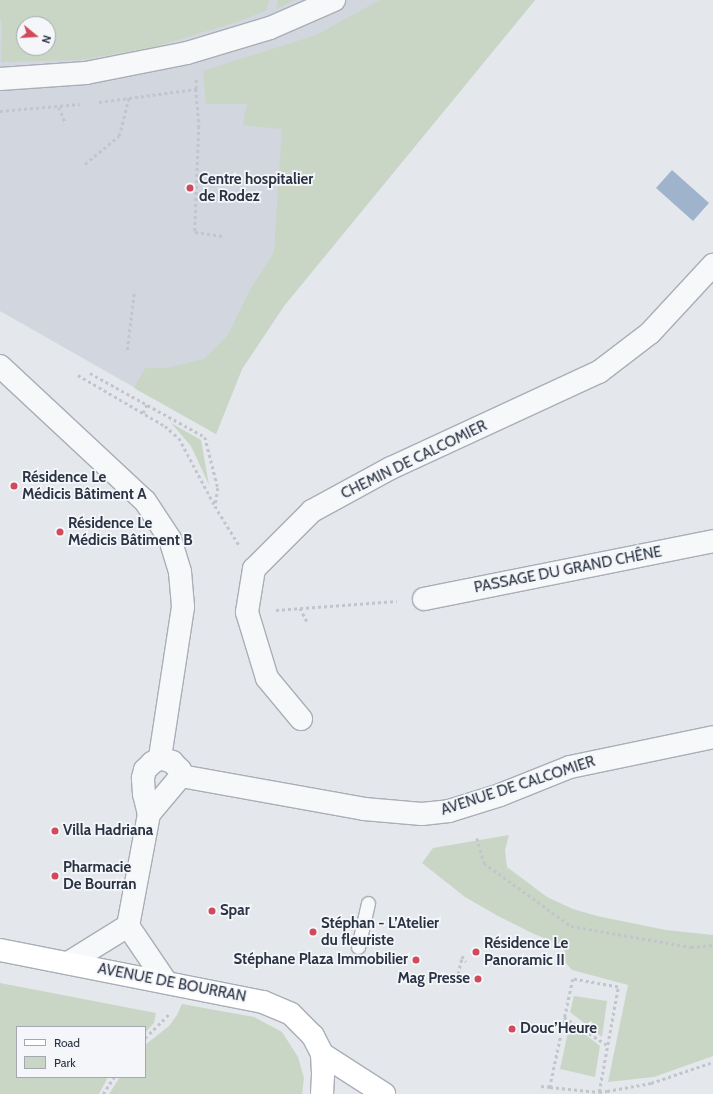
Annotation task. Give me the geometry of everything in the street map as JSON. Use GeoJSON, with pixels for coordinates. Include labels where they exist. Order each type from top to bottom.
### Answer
{"type":"FeatureCollection","features":[{"type":"Feature","properties":{"kind":"main road","name":"AVENUE DE BOURRAN"},"geometry":{"type":"LineString","coordinates":[[0,950],[263,1002],[290,1014],[313,1036],[322,1054],[322,1094]]}},
{"type":"Feature","properties":{"kind":"main road"},"geometry":{"type":"LineString","coordinates":[[322,1054],[384,1094]]}},
{"type":"Feature","properties":{"kind":"street"},"geometry":{"type":"LineString","coordinates":[[0,79],[86,73],[187,53],[270,28],[334,0]]}},
{"type":"Feature","properties":{"kind":"street","name":"CHEMIN DE CALCOMIER"},"geometry":{"type":"LineString","coordinates":[[254,569],[312,511],[391,468],[599,372],[650,333],[713,265]]}},
{"type":"Feature","properties":{"kind":"street"},"geometry":{"type":"LineString","coordinates":[[0,366],[145,501],[170,539],[180,572],[183,606],[160,758],[145,770],[143,778],[144,794],[149,814],[128,926],[166,982]]}},
{"type":"Feature","properties":{"kind":"street","name":"PASSAGE DU GRAND CHÊNE"},"geometry":{"type":"LineString","coordinates":[[424,599],[713,541]]}},
{"type":"Feature","properties":{"kind":"street"},"geometry":{"type":"LineString","coordinates":[[254,569],[247,612],[267,678],[301,719]]}},
{"type":"Feature","properties":{"kind":"street","name":"AVENUE DE CALCOMIER"},"geometry":{"type":"LineString","coordinates":[[181,776],[364,809],[422,814],[449,812],[500,795],[570,767],[713,737]]}},
{"type":"Feature","properties":{"kind":"street"},"geometry":{"type":"LineString","coordinates":[[149,814],[181,776],[180,770],[172,762],[160,758]]}},
{"type":"Feature","properties":{"kind":"street"},"geometry":{"type":"LineString","coordinates":[[68,963],[128,926]]}},
{"type":"Feature","properties":{"kind":"lane"},"geometry":{"type":"LineString","coordinates":[[358,947],[368,903]]}},
{"type":"Feature","properties":{"kind":"path"},"geometry":{"type":"LineString","coordinates":[[196,89],[199,126],[195,232],[223,236]]}},
{"type":"Feature","properties":{"kind":"path"},"geometry":{"type":"LineString","coordinates":[[85,164],[119,136],[130,97]]}},
{"type":"Feature","properties":{"kind":"path"},"geometry":{"type":"LineString","coordinates":[[58,107],[66,124]]}},
{"type":"Feature","properties":{"kind":"path"},"geometry":{"type":"LineString","coordinates":[[127,350],[134,293]]}},
{"type":"Feature","properties":{"kind":"path"},"geometry":{"type":"LineString","coordinates":[[90,373],[205,437],[218,488],[215,506]]}},
{"type":"Feature","properties":{"kind":"path"},"geometry":{"type":"LineString","coordinates":[[78,375],[165,426],[179,438],[215,506],[254,569]]}},
{"type":"Feature","properties":{"kind":"path"},"geometry":{"type":"LineString","coordinates":[[143,413],[147,404]]}},
{"type":"Feature","properties":{"kind":"path"},"geometry":{"type":"LineString","coordinates":[[272,610],[424,599]]}},
{"type":"Feature","properties":{"kind":"path"},"geometry":{"type":"LineString","coordinates":[[300,608],[307,621]]}},
{"type":"Feature","properties":{"kind":"path"},"geometry":{"type":"LineString","coordinates":[[94,830],[112,833]]}},
{"type":"Feature","properties":{"kind":"path"},"geometry":{"type":"LineString","coordinates":[[477,838],[484,863],[571,926],[691,947],[713,945]]}},
{"type":"Feature","properties":{"kind":"path"},"geometry":{"type":"LineString","coordinates":[[458,974],[462,956],[466,962]]}},
{"type":"Feature","properties":{"kind":"path"},"geometry":{"type":"LineString","coordinates":[[550,1087],[573,979],[618,987],[599,1092]]}},
{"type":"Feature","properties":{"kind":"path"},"geometry":{"type":"LineString","coordinates":[[146,1037],[172,1012]]}},
{"type":"Feature","properties":{"kind":"path"},"geometry":{"type":"LineString","coordinates":[[564,1017],[607,1045]]}},
{"type":"Feature","properties":{"kind":"path"},"geometry":{"type":"LineString","coordinates":[[542,1086],[599,1092],[651,1083],[713,1062]]}},
{"type":"Feature","properties":{"kind":"path"},"geometry":{"type":"LineString","coordinates":[[103,1094],[113,1078]]}},
{"type":"Feature","properties":{"kind":"shaded area","name":"Centre hospitalier de Rodez"},"geometry":{"type":"Polygon","coordinates":[[[0,0],[535,0],[284,306],[242,369],[216,434],[0,311],[0,0]]]}},
{"type":"Feature","properties":{"kind":"green space"},"geometry":{"type":"Polygon","coordinates":[[[0,0],[269,0],[267,10],[237,22],[154,47],[80,60],[1,62],[2,26],[0,17],[0,0]]]}},
{"type":"Feature","properties":{"kind":"green space"},"geometry":{"type":"Polygon","coordinates":[[[278,0],[295,0],[276,9],[278,0]]]}},
{"type":"Feature","properties":{"kind":"green space"},"geometry":{"type":"Polygon","coordinates":[[[380,0],[535,0],[284,306],[242,369],[216,434],[134,388],[145,368],[167,368],[204,359],[228,335],[251,288],[274,252],[282,129],[243,125],[247,104],[206,104],[203,71],[316,35],[380,0]]]}},
{"type":"Feature","properties":{"kind":"green space"},"geometry":{"type":"Polygon","coordinates":[[[171,423],[201,440],[209,485],[191,446],[171,423]]]}},
{"type":"Feature","properties":{"kind":"green space"},"geometry":{"type":"Polygon","coordinates":[[[509,835],[505,850],[507,867],[547,897],[573,909],[597,916],[666,930],[713,935],[713,1056],[654,1077],[608,1082],[628,985],[572,970],[564,961],[565,946],[534,934],[465,897],[422,863],[433,848],[509,835]]]}},
{"type":"Feature","properties":{"kind":"green space"},"geometry":{"type":"Polygon","coordinates":[[[0,983],[156,1013],[154,1023],[146,1032],[146,1026],[16,1026],[16,1078],[107,1078],[99,1094],[0,1094],[0,983]]]}},
{"type":"Feature","properties":{"kind":"green space"},"geometry":{"type":"Polygon","coordinates":[[[574,996],[607,1001],[602,1037],[570,1012],[574,996]]]}},
{"type":"Feature","properties":{"kind":"green space"},"geometry":{"type":"Polygon","coordinates":[[[182,1004],[254,1017],[282,1032],[298,1057],[304,1078],[302,1094],[109,1094],[119,1078],[146,1078],[146,1044],[169,1026],[177,1015],[182,1004]]]}},
{"type":"Feature","properties":{"kind":"green space"},"geometry":{"type":"Polygon","coordinates":[[[570,1023],[600,1046],[595,1077],[560,1069],[570,1023]]]}},
{"type":"Feature","properties":{"kind":"water"},"geometry":{"type":"Polygon","coordinates":[[[672,170],[709,203],[693,221],[656,188],[672,170]]]}},
{"type":"Feature","properties":{"kind":"place","name":"Centre hospitalier de Rodez"},"geometry":{"type":"Point","coordinates":[190,188]}},
{"type":"Feature","properties":{"kind":"place","name":"Résidence Le Médicis Bâtiment A"},"geometry":{"type":"Point","coordinates":[14,486]}},
{"type":"Feature","properties":{"kind":"place","name":"Résidence Le Médicis Bâtiment B"},"geometry":{"type":"Point","coordinates":[60,532]}},
{"type":"Feature","properties":{"kind":"place","name":"Villa Hadriana"},"geometry":{"type":"Point","coordinates":[55,831]}},
{"type":"Feature","properties":{"kind":"place","name":"Pharmacie De Bourran"},"geometry":{"type":"Point","coordinates":[55,876]}},
{"type":"Feature","properties":{"kind":"place","name":"Spar"},"geometry":{"type":"Point","coordinates":[212,911]}},
{"type":"Feature","properties":{"kind":"place","name":"Stéphan - L’Atelier du fleuriste"},"geometry":{"type":"Point","coordinates":[313,932]}},
{"type":"Feature","properties":{"kind":"place","name":"Résidence Le Panoramic II"},"geometry":{"type":"Point","coordinates":[476,952]}},
{"type":"Feature","properties":{"kind":"place","name":"Stéphane Plaza Immobilier"},"geometry":{"type":"Point","coordinates":[416,960]}},
{"type":"Feature","properties":{"kind":"place","name":"Mag Presse"},"geometry":{"type":"Point","coordinates":[478,979]}},
{"type":"Feature","properties":{"kind":"place","name":"Douc’Heure"},"geometry":{"type":"Point","coordinates":[512,1029]}}]}
